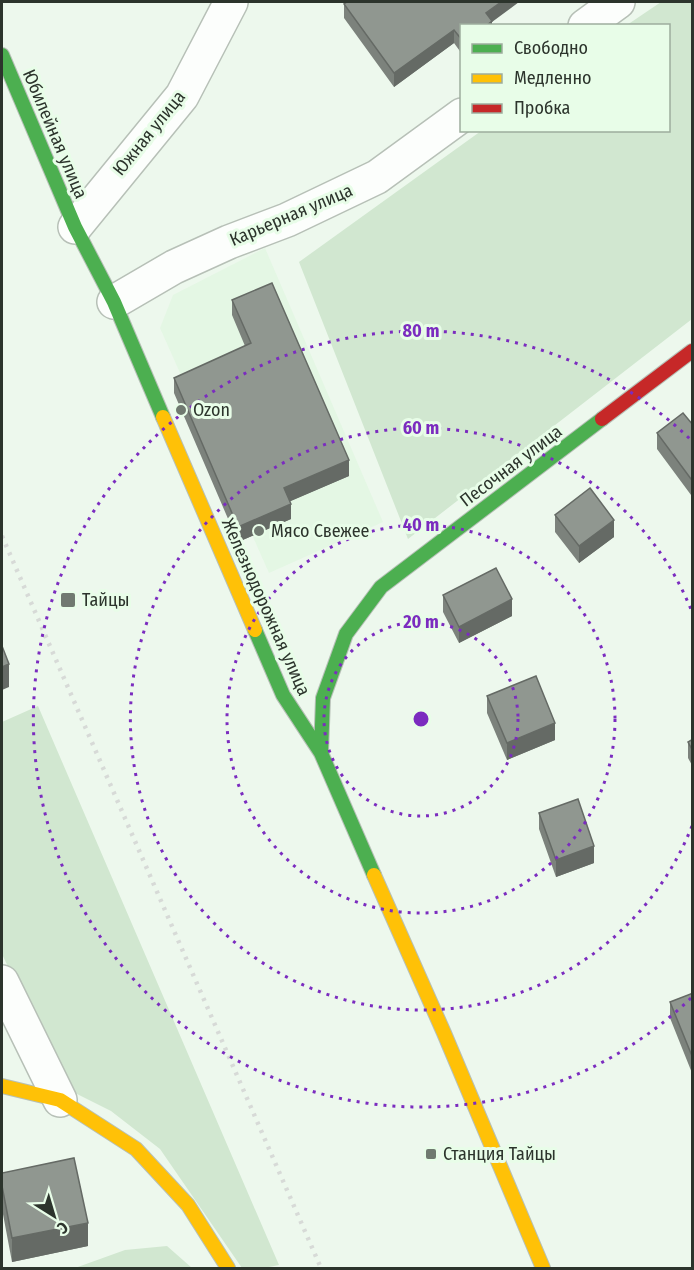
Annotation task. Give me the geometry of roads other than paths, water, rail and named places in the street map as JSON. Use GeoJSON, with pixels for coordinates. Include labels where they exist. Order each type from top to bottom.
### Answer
{"type":"FeatureCollection","features":[{"type":"Feature","properties":{"kind":"street","name":"Южная улица"},"geometry":{"type":"LineString","coordinates":[[75,227],[182,96],[231,2]]}},
{"type":"Feature","properties":{"kind":"street"},"geometry":{"type":"LineString","coordinates":[[588,24],[618,2]]}},
{"type":"Feature","properties":{"kind":"street","name":"Юбилейная улица"},"geometry":{"type":"LineString","coordinates":[[2,55],[75,227]]}},
{"type":"Feature","properties":{"kind":"street","name":"Карьерная улица"},"geometry":{"type":"LineString","coordinates":[[114,302],[174,267],[229,242],[287,220],[377,177],[460,117]]}},
{"type":"Feature","properties":{"kind":"street","name":"Железнодорожная улица"},"geometry":{"type":"LineString","coordinates":[[75,227],[114,302],[283,695],[321,753],[486,1131],[543,1269]]}},
{"type":"Feature","properties":{"kind":"street","name":"Песочная улица"},"geometry":{"type":"LineString","coordinates":[[321,753],[323,698],[346,634],[381,587],[693,351]]}},
{"type":"Feature","properties":{"kind":"street"},"geometry":{"type":"LineString","coordinates":[[2,982],[60,1100]]}},
{"type":"Feature","properties":{"kind":"street"},"geometry":{"type":"LineString","coordinates":[[2,1086],[60,1100],[136,1149],[188,1205],[228,1269]]}},
{"type":"Feature","properties":{"kind":"railway"},"geometry":{"type":"LineString","coordinates":[[2,536],[321,1268]]}},
{"type":"Feature","properties":{"kind":"place","name":"Ozon"},"geometry":{"type":"Point","coordinates":[181,410]}},
{"type":"Feature","properties":{"kind":"place","name":"Мясо Свежее"},"geometry":{"type":"Point","coordinates":[259,531]}},
{"type":"Feature","properties":{"kind":"place","name":"Тайцы"},"geometry":{"type":"Point","coordinates":[68,600]}},
{"type":"Feature","properties":{"kind":"place","name":"Станция Тайцы"},"geometry":{"type":"Point","coordinates":[431,1154]}}]}
